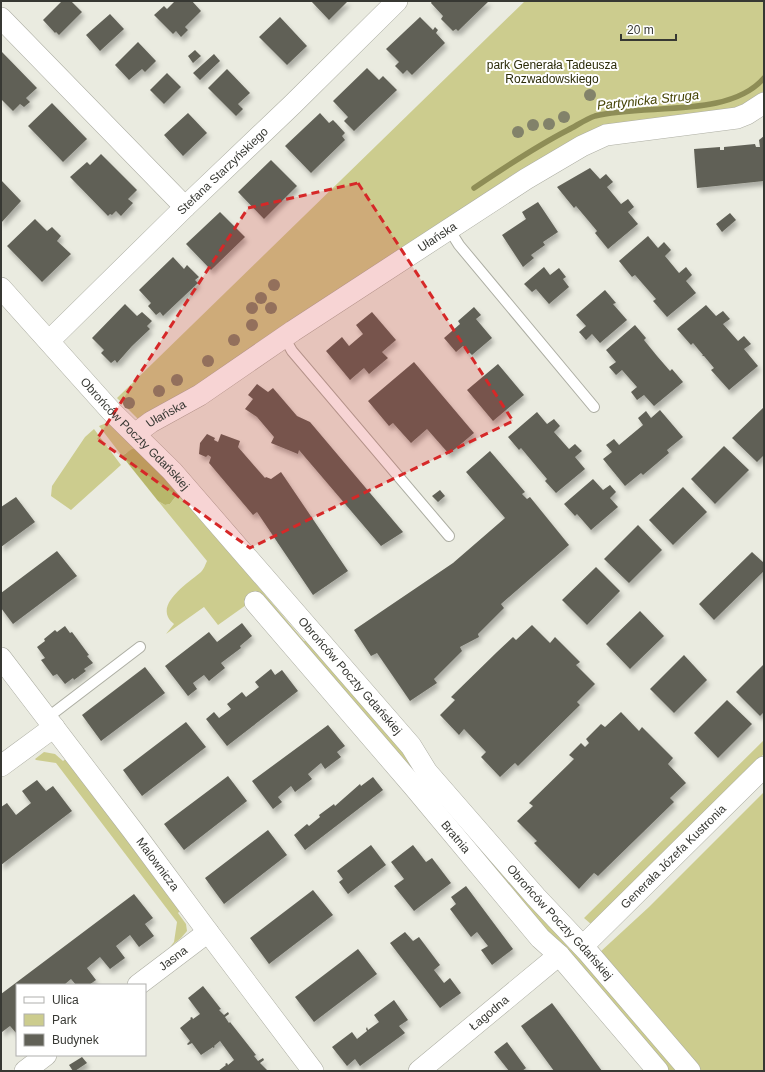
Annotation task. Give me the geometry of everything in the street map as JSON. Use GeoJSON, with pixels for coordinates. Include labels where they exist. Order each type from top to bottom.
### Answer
{"type":"FeatureCollection","features":[{"type":"Feature","properties":{"kind":"street","name":"Stefana Starzyńskiego"},"geometry":{"type":"LineString","coordinates":[[49,341],[395,2]]}},
{"type":"Feature","properties":{"kind":"street"},"geometry":{"type":"LineString","coordinates":[[1,18],[185,207]]}},
{"type":"Feature","properties":{"kind":"street","name":"Ułańska"},"geometry":{"type":"LineString","coordinates":[[136,434],[151,422],[200,395],[389,267],[526,178],[582,146],[606,135],[737,118],[747,114],[764,103]]}},
{"type":"Feature","properties":{"kind":"street","name":"Obrońców Poczty Gdańskiej"},"geometry":{"type":"LineString","coordinates":[[1,288],[111,411],[172,471],[401,734],[411,746],[427,772],[536,897],[583,946],[690,1071]]}},
{"type":"Feature","properties":{"kind":"street","name":"Bratnia"},"geometry":{"type":"LineString","coordinates":[[255,602],[414,787],[540,938],[560,955],[658,1071]]}},
{"type":"Feature","properties":{"kind":"street","name":"Malownicza"},"geometry":{"type":"LineString","coordinates":[[1,658],[313,1071]]}},
{"type":"Feature","properties":{"kind":"street"},"geometry":{"type":"LineString","coordinates":[[1,766],[50,723]]}},
{"type":"Feature","properties":{"kind":"street","name":"Generała Józefa Kustronia"},"geometry":{"type":"LineString","coordinates":[[583,946],[764,767]]}},
{"type":"Feature","properties":{"kind":"street","name":"Jasna"},"geometry":{"type":"LineString","coordinates":[[139,984],[208,932]]}},
{"type":"Feature","properties":{"kind":"street","name":"Łagodna"},"geometry":{"type":"LineString","coordinates":[[419,1071],[560,955]]}},
{"type":"Feature","properties":{"kind":"street"},"geometry":{"type":"LineString","coordinates":[[27,1070],[45,1056]]}},
{"type":"Feature","properties":{"kind":"lane"},"geometry":{"type":"LineString","coordinates":[[449,229],[459,245],[594,406]]}},
{"type":"Feature","properties":{"kind":"lane"},"geometry":{"type":"LineString","coordinates":[[284,337],[292,351],[449,536]]}},
{"type":"Feature","properties":{"kind":"lane"},"geometry":{"type":"LineString","coordinates":[[50,723],[140,647]]}},
{"type":"Feature","properties":{"kind":"highlighted area"},"geometry":{"type":"Polygon","coordinates":[[[358,183],[513,421],[250,548],[97,439],[248,208],[358,183]]]}},
{"type":"Feature","properties":{"kind":"green space","name":"park Generała Tadeusza Rozwadowskiego"},"geometry":{"type":"Polygon","coordinates":[[[525,1],[764,1],[764,91],[742,105],[727,110],[584,134],[514,174],[318,305],[261,340],[197,387],[138,419],[117,398],[525,1]]]}},
{"type":"Feature","properties":{"kind":"green space"},"geometry":{"type":"Polygon","coordinates":[[[109,422],[137,449],[122,456],[99,426],[109,422]]]}},
{"type":"Feature","properties":{"kind":"green space"},"geometry":{"type":"Polygon","coordinates":[[[94,429],[121,465],[71,510],[51,496],[52,486],[85,437],[94,429]]]}},
{"type":"Feature","properties":{"kind":"green space"},"geometry":{"type":"Polygon","coordinates":[[[179,492],[304,641],[306,640],[395,739],[470,835],[571,950],[577,944],[685,1071],[668,1071],[546,933],[259,596],[218,625],[204,607],[166,634],[174,624],[168,617],[168,604],[184,586],[201,572],[207,561],[158,501],[165,505],[170,504],[179,492]]]}},
{"type":"Feature","properties":{"kind":"green space"},"geometry":{"type":"Polygon","coordinates":[[[764,740],[764,754],[592,925],[584,918],[764,740]]]}},
{"type":"Feature","properties":{"kind":"green space"},"geometry":{"type":"Polygon","coordinates":[[[44,752],[55,754],[63,761],[67,758],[182,909],[178,913],[186,924],[187,931],[170,947],[174,942],[177,922],[56,763],[35,759],[44,752]]]}},
{"type":"Feature","properties":{"kind":"green space"},"geometry":{"type":"Polygon","coordinates":[[[764,792],[764,1071],[700,1071],[599,953],[649,907],[764,792]]]}},
{"type":"Feature","properties":{"kind":"shaded area"},"geometry":{"type":"Polygon","coordinates":[[[132,449],[137,449],[179,492],[170,504],[165,505],[158,501],[122,456],[132,449]]]}},
{"type":"Feature","properties":{"kind":"building"},"geometry":{"type":"Polygon","coordinates":[[[62,1],[71,1],[82,12],[59,35],[56,32],[55,33],[43,20],[62,1]]]}},
{"type":"Feature","properties":{"kind":"building"},"geometry":{"type":"Polygon","coordinates":[[[175,1],[192,1],[201,11],[185,27],[188,30],[181,37],[176,31],[173,34],[154,15],[164,6],[167,9],[175,1]]]}},
{"type":"Feature","properties":{"kind":"building"},"geometry":{"type":"Polygon","coordinates":[[[311,1],[348,1],[329,20],[311,1]]]}},
{"type":"Feature","properties":{"kind":"building"},"geometry":{"type":"Polygon","coordinates":[[[432,1],[489,1],[458,31],[456,29],[453,31],[441,19],[443,16],[431,3],[432,1]]]}},
{"type":"Feature","properties":{"kind":"building"},"geometry":{"type":"Polygon","coordinates":[[[110,14],[124,29],[100,51],[86,35],[110,14]]]}},
{"type":"Feature","properties":{"kind":"building"},"geometry":{"type":"Polygon","coordinates":[[[280,17],[307,46],[287,65],[259,37],[280,17]]]}},
{"type":"Feature","properties":{"kind":"building"},"geometry":{"type":"Polygon","coordinates":[[[420,17],[433,30],[435,27],[438,30],[436,33],[445,43],[412,75],[407,70],[403,74],[395,66],[399,62],[386,49],[420,17]]]}},
{"type":"Feature","properties":{"kind":"building"},"geometry":{"type":"Polygon","coordinates":[[[138,42],[156,61],[145,72],[142,69],[129,80],[115,65],[138,42]]]}},
{"type":"Feature","properties":{"kind":"building"},"geometry":{"type":"Polygon","coordinates":[[[195,50],[201,56],[193,63],[188,56],[195,50]]]}},
{"type":"Feature","properties":{"kind":"building"},"geometry":{"type":"Polygon","coordinates":[[[2,52],[37,88],[26,98],[30,102],[24,107],[20,104],[13,111],[1,99],[2,52]]]}},
{"type":"Feature","properties":{"kind":"building"},"geometry":{"type":"Polygon","coordinates":[[[214,54],[220,61],[200,80],[193,73],[214,54]]]}},
{"type":"Feature","properties":{"kind":"building"},"geometry":{"type":"Polygon","coordinates":[[[367,68],[379,80],[383,76],[397,90],[354,131],[344,121],[348,117],[333,101],[367,68]]]}},
{"type":"Feature","properties":{"kind":"building"},"geometry":{"type":"Polygon","coordinates":[[[227,69],[250,93],[238,104],[243,109],[236,116],[208,88],[227,69]]]}},
{"type":"Feature","properties":{"kind":"building"},"geometry":{"type":"Polygon","coordinates":[[[167,73],[181,87],[164,104],[150,90],[167,73]]]}},
{"type":"Feature","properties":{"kind":"building"},"geometry":{"type":"Polygon","coordinates":[[[52,103],[87,139],[63,162],[28,126],[52,103]]]}},
{"type":"Feature","properties":{"kind":"building"},"geometry":{"type":"Polygon","coordinates":[[[188,113],[207,133],[183,156],[164,135],[188,113]]]}},
{"type":"Feature","properties":{"kind":"building"},"geometry":{"type":"Polygon","coordinates":[[[320,113],[329,123],[333,120],[336,123],[345,133],[342,136],[345,140],[311,173],[285,146],[320,113]]]}},
{"type":"Feature","properties":{"kind":"building"},"geometry":{"type":"Polygon","coordinates":[[[764,136],[764,181],[697,188],[694,149],[720,147],[720,150],[724,150],[724,147],[755,144],[756,147],[760,147],[759,140],[764,136]]]}},
{"type":"Feature","properties":{"kind":"building"},"geometry":{"type":"Polygon","coordinates":[[[101,154],[137,190],[128,199],[133,203],[121,216],[116,211],[112,215],[110,214],[108,216],[70,177],[87,162],[90,165],[101,154]]]}},
{"type":"Feature","properties":{"kind":"building"},"geometry":{"type":"Polygon","coordinates":[[[271,160],[297,186],[264,219],[238,192],[271,160]]]}},
{"type":"Feature","properties":{"kind":"building"},"geometry":{"type":"Polygon","coordinates":[[[590,168],[600,179],[606,174],[613,182],[607,187],[621,204],[628,199],[634,207],[628,212],[638,224],[608,249],[595,233],[597,231],[576,206],[574,208],[557,187],[590,168]]]}},
{"type":"Feature","properties":{"kind":"building"},"geometry":{"type":"Polygon","coordinates":[[[1,180],[21,201],[1,223],[1,180]]]}},
{"type":"Feature","properties":{"kind":"building"},"geometry":{"type":"Polygon","coordinates":[[[538,202],[558,232],[543,242],[545,245],[531,255],[534,258],[523,267],[502,235],[526,219],[522,212],[538,202]]]}},
{"type":"Feature","properties":{"kind":"building"},"geometry":{"type":"Polygon","coordinates":[[[220,212],[245,237],[211,270],[186,244],[220,212]]]}},
{"type":"Feature","properties":{"kind":"building"},"geometry":{"type":"Polygon","coordinates":[[[730,213],[736,220],[722,232],[716,224],[730,213]]]}},
{"type":"Feature","properties":{"kind":"building"},"geometry":{"type":"Polygon","coordinates":[[[35,219],[47,231],[52,227],[61,236],[57,241],[71,254],[42,282],[7,246],[35,219]]]}},
{"type":"Feature","properties":{"kind":"building"},"geometry":{"type":"Polygon","coordinates":[[[648,236],[658,248],[664,242],[671,250],[665,256],[679,273],[686,267],[692,275],[686,281],[696,293],[667,317],[653,301],[656,299],[635,275],[632,277],[619,261],[648,236]]]}},
{"type":"Feature","properties":{"kind":"building"},"geometry":{"type":"Polygon","coordinates":[[[173,257],[184,269],[187,265],[199,277],[195,280],[198,283],[163,316],[160,312],[156,315],[148,306],[151,303],[139,290],[173,257]]]}},
{"type":"Feature","properties":{"kind":"building"},"geometry":{"type":"Polygon","coordinates":[[[544,267],[550,275],[559,268],[566,277],[563,279],[569,287],[549,304],[536,289],[532,292],[524,284],[544,267]]]}},
{"type":"Feature","properties":{"kind":"building"},"geometry":{"type":"Polygon","coordinates":[[[605,290],[616,303],[613,304],[627,320],[600,343],[592,334],[586,340],[579,332],[586,326],[576,315],[605,290]]]}},
{"type":"Feature","properties":{"kind":"building"},"geometry":{"type":"Polygon","coordinates":[[[125,304],[137,316],[142,312],[152,321],[147,326],[150,329],[117,363],[115,360],[111,363],[101,353],[104,350],[92,338],[125,304]]]}},
{"type":"Feature","properties":{"kind":"building"},"geometry":{"type":"Polygon","coordinates":[[[706,305],[716,316],[723,311],[730,319],[723,324],[738,341],[744,336],[751,344],[744,349],[758,366],[729,390],[711,370],[714,368],[704,356],[702,356],[703,355],[693,343],[691,345],[677,329],[706,305]]]}},
{"type":"Feature","properties":{"kind":"building"},"geometry":{"type":"Polygon","coordinates":[[[474,307],[481,315],[476,319],[492,338],[472,355],[463,346],[456,352],[444,338],[460,324],[458,321],[474,307]]]}},
{"type":"Feature","properties":{"kind":"building"},"geometry":{"type":"Polygon","coordinates":[[[372,312],[396,340],[382,352],[388,358],[369,374],[364,368],[350,380],[326,351],[342,337],[349,346],[363,334],[356,325],[372,312]]]}},
{"type":"Feature","properties":{"kind":"building"},"geometry":{"type":"Polygon","coordinates":[[[635,325],[646,338],[644,340],[657,356],[670,371],[672,369],[683,382],[654,406],[644,395],[637,400],[631,392],[637,387],[622,370],[616,375],[609,367],[616,362],[606,350],[635,325]]]}},
{"type":"Feature","properties":{"kind":"building"},"geometry":{"type":"Polygon","coordinates":[[[414,362],[474,433],[449,454],[427,429],[411,443],[393,423],[389,426],[368,401],[414,362]]]}},
{"type":"Feature","properties":{"kind":"building"},"geometry":{"type":"Polygon","coordinates":[[[498,364],[524,395],[493,421],[467,390],[498,364]]]}},
{"type":"Feature","properties":{"kind":"building"},"geometry":{"type":"Polygon","coordinates":[[[257,384],[268,392],[273,388],[297,416],[310,422],[403,532],[381,546],[299,450],[298,454],[271,443],[274,437],[257,417],[245,409],[253,399],[248,395],[257,384]]]}},
{"type":"Feature","properties":{"kind":"building"},"geometry":{"type":"Polygon","coordinates":[[[764,407],[764,455],[757,462],[732,438],[764,407]]]}},
{"type":"Feature","properties":{"kind":"building"},"geometry":{"type":"Polygon","coordinates":[[[660,410],[683,437],[667,450],[669,453],[643,475],[641,473],[625,486],[603,459],[612,452],[606,445],[614,439],[619,445],[643,425],[638,418],[646,411],[651,418],[660,410]]]}},
{"type":"Feature","properties":{"kind":"building"},"geometry":{"type":"Polygon","coordinates":[[[537,412],[547,424],[554,419],[560,426],[554,432],[569,449],[575,444],[582,451],[575,457],[585,469],[556,493],[545,481],[547,479],[521,448],[519,450],[508,437],[537,412]]]}},
{"type":"Feature","properties":{"kind":"building"},"geometry":{"type":"Polygon","coordinates":[[[207,434],[215,438],[214,440],[218,442],[221,434],[240,441],[238,447],[265,478],[271,479],[281,472],[348,571],[313,595],[257,512],[253,515],[209,463],[211,457],[208,455],[206,457],[199,454],[200,443],[207,434]]]}},
{"type":"Feature","properties":{"kind":"building"},"geometry":{"type":"Polygon","coordinates":[[[724,446],[749,470],[715,504],[691,479],[724,446]]]}},
{"type":"Feature","properties":{"kind":"building"},"geometry":{"type":"Polygon","coordinates":[[[490,451],[525,492],[522,494],[527,499],[530,497],[569,545],[501,604],[504,608],[478,634],[479,637],[460,647],[462,651],[434,679],[437,683],[410,701],[377,653],[371,656],[354,630],[453,563],[505,518],[466,472],[490,451]]]}},
{"type":"Feature","properties":{"kind":"building"},"geometry":{"type":"Polygon","coordinates":[[[593,479],[603,490],[610,485],[616,492],[610,498],[618,507],[591,530],[577,514],[575,516],[564,504],[593,479]]]}},
{"type":"Feature","properties":{"kind":"building"},"geometry":{"type":"Polygon","coordinates":[[[683,487],[707,512],[673,545],[649,520],[683,487]]]}},
{"type":"Feature","properties":{"kind":"building"},"geometry":{"type":"Polygon","coordinates":[[[440,490],[445,496],[438,502],[432,496],[440,490]]]}},
{"type":"Feature","properties":{"kind":"building"},"geometry":{"type":"Polygon","coordinates":[[[16,497],[35,522],[1,547],[1,507],[16,497]]]}},
{"type":"Feature","properties":{"kind":"building"},"geometry":{"type":"Polygon","coordinates":[[[638,525],[662,550],[629,583],[604,559],[638,525]]]}},
{"type":"Feature","properties":{"kind":"building"},"geometry":{"type":"Polygon","coordinates":[[[57,551],[77,576],[13,624],[1,608],[1,593],[57,551]]]}},
{"type":"Feature","properties":{"kind":"building"},"geometry":{"type":"Polygon","coordinates":[[[752,552],[764,563],[764,571],[714,620],[699,604],[752,552]]]}},
{"type":"Feature","properties":{"kind":"building"},"geometry":{"type":"Polygon","coordinates":[[[596,567],[620,591],[587,625],[562,600],[596,567]]]}},
{"type":"Feature","properties":{"kind":"building"},"geometry":{"type":"Polygon","coordinates":[[[640,611],[664,636],[630,669],[606,644],[640,611]]]}},
{"type":"Feature","properties":{"kind":"building"},"geometry":{"type":"Polygon","coordinates":[[[242,623],[252,636],[240,646],[241,648],[221,663],[225,668],[209,681],[204,675],[193,683],[197,689],[188,696],[165,666],[209,632],[217,642],[242,623]]]}},
{"type":"Feature","properties":{"kind":"building"},"geometry":{"type":"Polygon","coordinates":[[[532,625],[550,643],[555,637],[580,662],[576,665],[595,684],[577,702],[580,705],[518,766],[515,763],[500,777],[481,757],[486,752],[464,729],[459,735],[440,715],[455,700],[451,697],[497,652],[513,637],[516,640],[532,625]]]}},
{"type":"Feature","properties":{"kind":"building"},"geometry":{"type":"Polygon","coordinates":[[[65,626],[70,633],[72,632],[93,663],[84,669],[86,671],[74,680],[73,678],[65,684],[57,674],[53,676],[41,660],[45,658],[37,647],[55,630],[57,632],[65,626]]]}},
{"type":"Feature","properties":{"kind":"building"},"geometry":{"type":"Polygon","coordinates":[[[684,655],[707,680],[674,713],[650,689],[684,655]]]}},
{"type":"Feature","properties":{"kind":"building"},"geometry":{"type":"Polygon","coordinates":[[[764,664],[764,712],[760,716],[736,692],[764,664]]]}},
{"type":"Feature","properties":{"kind":"building"},"geometry":{"type":"Polygon","coordinates":[[[145,667],[165,693],[101,741],[82,715],[145,667]]]}},
{"type":"Feature","properties":{"kind":"building"},"geometry":{"type":"Polygon","coordinates":[[[271,669],[275,675],[282,670],[298,691],[227,746],[206,719],[214,712],[219,718],[231,709],[227,704],[242,692],[246,697],[259,687],[255,682],[271,669]]]}},
{"type":"Feature","properties":{"kind":"building"},"geometry":{"type":"Polygon","coordinates":[[[727,700],[752,724],[718,758],[694,733],[727,700]]]}},
{"type":"Feature","properties":{"kind":"building"},"geometry":{"type":"Polygon","coordinates":[[[621,712],[639,731],[642,727],[673,758],[668,764],[686,783],[670,798],[674,802],[598,876],[594,873],[579,889],[534,843],[537,841],[517,821],[533,806],[529,803],[574,759],[569,755],[581,743],[585,747],[589,743],[586,739],[601,724],[605,727],[621,712]]]}},
{"type":"Feature","properties":{"kind":"building"},"geometry":{"type":"Polygon","coordinates":[[[186,722],[206,747],[142,796],[123,770],[186,722]]]}},
{"type":"Feature","properties":{"kind":"building"},"geometry":{"type":"Polygon","coordinates":[[[328,725],[345,746],[337,752],[341,757],[325,769],[321,763],[308,774],[312,779],[295,792],[291,786],[278,797],[282,802],[273,809],[252,781],[328,725]]]}},
{"type":"Feature","properties":{"kind":"building"},"geometry":{"type":"Polygon","coordinates":[[[228,776],[247,801],[184,850],[164,824],[228,776]]]}},
{"type":"Feature","properties":{"kind":"building"},"geometry":{"type":"Polygon","coordinates":[[[373,777],[383,790],[305,850],[294,835],[307,824],[309,826],[320,817],[319,815],[334,804],[335,806],[360,784],[361,786],[373,777]]]}},
{"type":"Feature","properties":{"kind":"building"},"geometry":{"type":"Polygon","coordinates":[[[37,780],[46,791],[53,786],[72,811],[1,865],[1,807],[7,803],[16,815],[31,803],[22,791],[37,780]]]}},
{"type":"Feature","properties":{"kind":"building"},"geometry":{"type":"Polygon","coordinates":[[[268,830],[287,855],[224,904],[205,878],[268,830]]]}},
{"type":"Feature","properties":{"kind":"building"},"geometry":{"type":"Polygon","coordinates":[[[371,845],[386,865],[348,894],[339,882],[343,879],[337,871],[371,845]]]}},
{"type":"Feature","properties":{"kind":"building"},"geometry":{"type":"Polygon","coordinates":[[[413,845],[426,862],[432,858],[451,883],[414,911],[394,886],[404,879],[391,862],[413,845]]]}},
{"type":"Feature","properties":{"kind":"building"},"geometry":{"type":"Polygon","coordinates":[[[466,886],[513,949],[492,965],[481,950],[488,946],[477,932],[471,937],[450,909],[456,904],[451,897],[466,886]]]}},
{"type":"Feature","properties":{"kind":"building"},"geometry":{"type":"Polygon","coordinates":[[[313,890],[333,915],[269,964],[250,938],[313,890]]]}},
{"type":"Feature","properties":{"kind":"building"},"geometry":{"type":"Polygon","coordinates":[[[134,894],[153,918],[145,924],[154,936],[139,947],[130,935],[116,946],[125,958],[110,969],[100,957],[87,968],[96,980],[90,984],[75,984],[71,979],[65,984],[16,984],[16,1033],[10,1026],[2,1032],[1,994],[134,894]]]}},
{"type":"Feature","properties":{"kind":"building"},"geometry":{"type":"Polygon","coordinates":[[[405,932],[413,941],[419,937],[440,965],[434,970],[444,983],[450,978],[461,993],[440,1008],[390,943],[405,932]]]}},
{"type":"Feature","properties":{"kind":"building"},"geometry":{"type":"Polygon","coordinates":[[[358,949],[377,974],[314,1022],[295,997],[358,949]]]}},
{"type":"Feature","properties":{"kind":"building"},"geometry":{"type":"Polygon","coordinates":[[[203,986],[221,1009],[219,1010],[224,1015],[228,1012],[229,1014],[225,1017],[229,1023],[230,1022],[256,1055],[254,1056],[258,1061],[263,1058],[264,1060],[260,1063],[268,1071],[218,1071],[226,1065],[225,1064],[227,1063],[228,1065],[234,1060],[220,1041],[214,1046],[215,1047],[201,1055],[192,1043],[187,1044],[190,1041],[180,1028],[191,1019],[190,1018],[192,1017],[193,1019],[200,1014],[188,998],[203,986]]]}},
{"type":"Feature","properties":{"kind":"building"},"geometry":{"type":"Polygon","coordinates":[[[394,1000],[408,1020],[399,1026],[405,1033],[360,1066],[355,1059],[347,1066],[332,1047],[352,1032],[357,1039],[367,1031],[367,1027],[368,1030],[379,1022],[374,1015],[394,1000]]]}},
{"type":"Feature","properties":{"kind":"building"},"geometry":{"type":"Polygon","coordinates":[[[552,1003],[602,1071],[554,1071],[521,1026],[552,1003]]]}},
{"type":"Feature","properties":{"kind":"building"},"geometry":{"type":"Polygon","coordinates":[[[507,1042],[526,1068],[522,1071],[509,1071],[494,1052],[507,1042]]]}},
{"type":"Feature","properties":{"kind":"building"},"geometry":{"type":"Polygon","coordinates":[[[82,1057],[87,1063],[73,1071],[69,1065],[82,1057]]]}},
{"type":"Feature","properties":{"kind":"waterway","name":"Partynicka Struga"},"geometry":{"type":"LineString","coordinates":[[474,188],[532,150],[595,116],[615,112],[685,108],[708,105],[730,99],[749,91],[764,78]]}}]}
